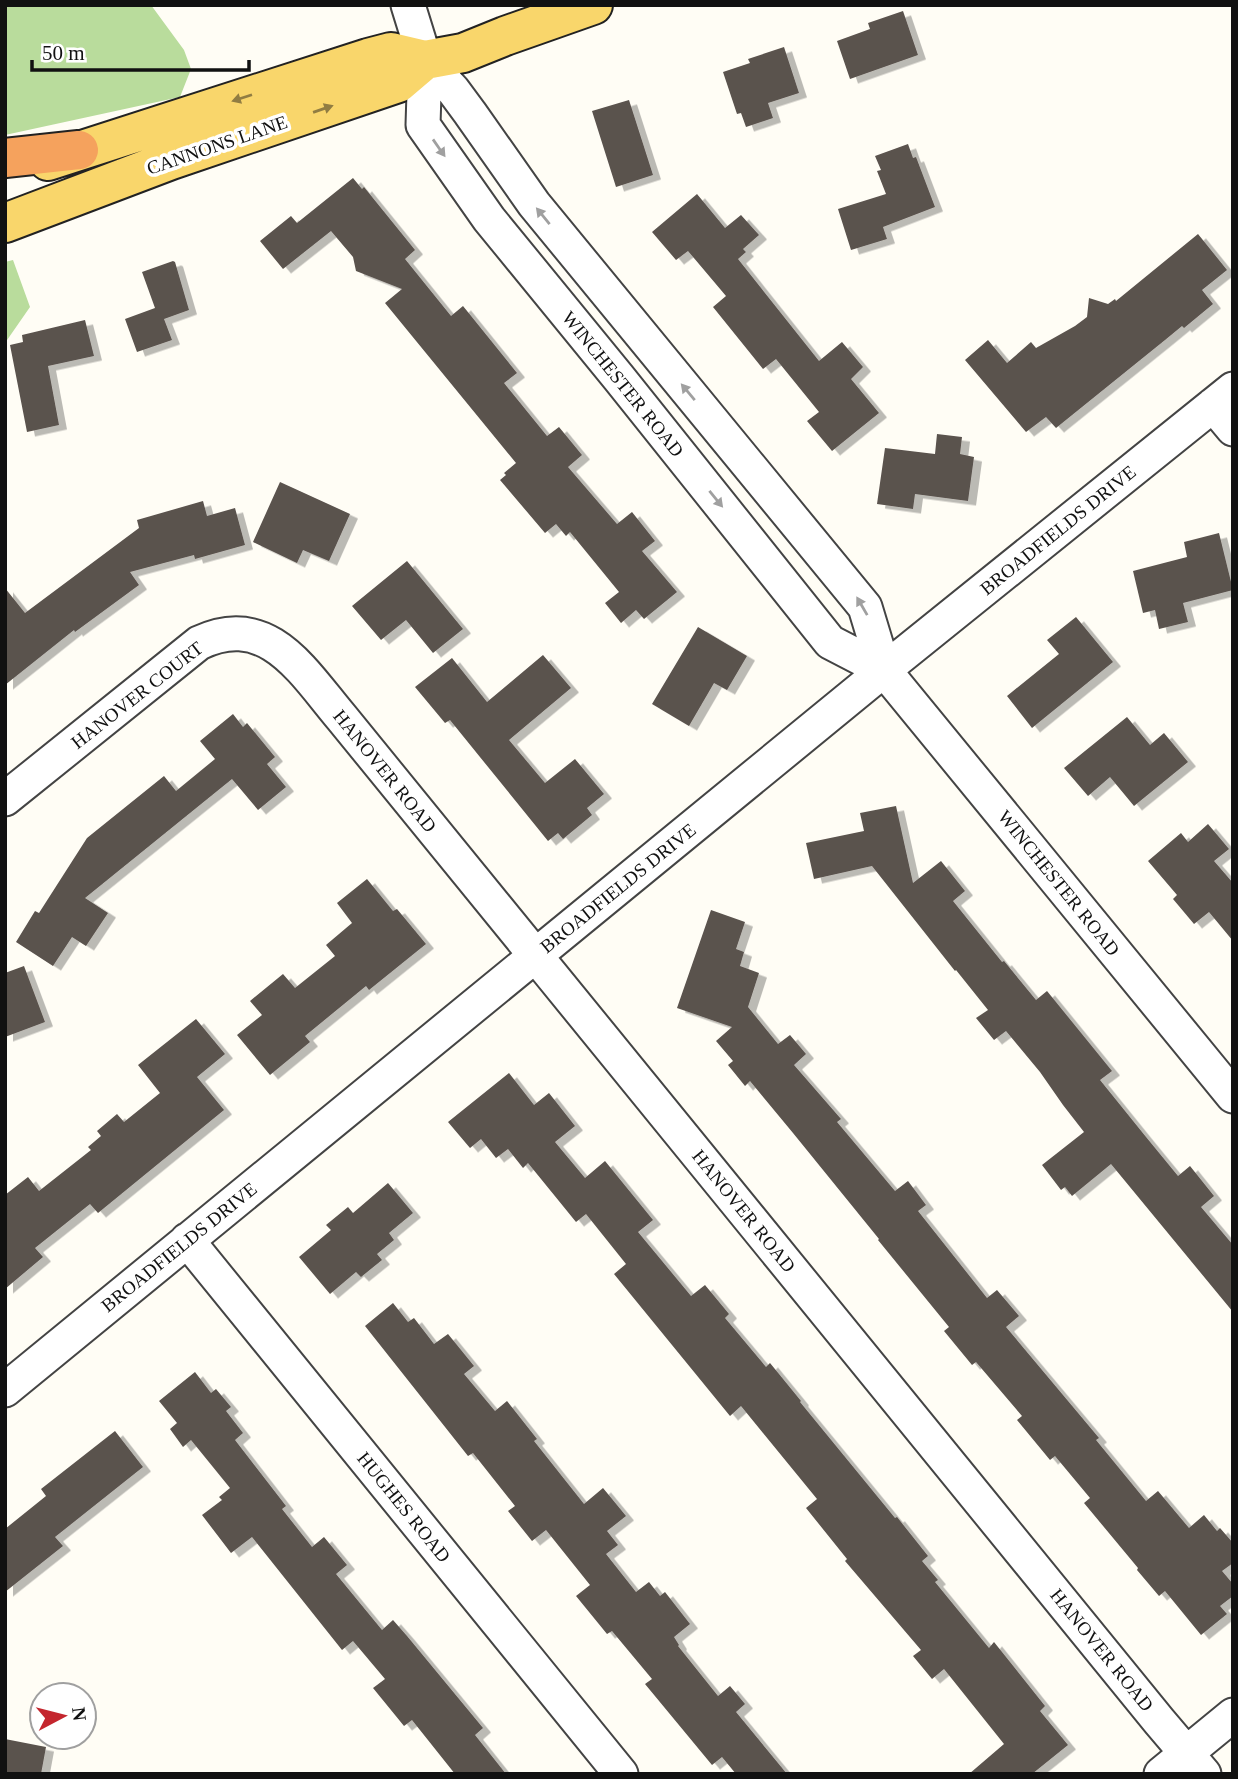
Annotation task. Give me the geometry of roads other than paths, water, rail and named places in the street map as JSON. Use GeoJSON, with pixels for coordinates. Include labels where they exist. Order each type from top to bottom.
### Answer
{"type":"FeatureCollection","features":[{"type":"Feature","properties":{"kind":"highway"},"geometry":{"type":"LineString","coordinates":[[5,158],[83,149]]}},
{"type":"Feature","properties":{"kind":"main road","name":"CANNONS LANE"},"geometry":{"type":"LineString","coordinates":[[5,176],[391,52],[425,60],[463,52],[593,5]]}},
{"type":"Feature","properties":{"kind":"main road","name":"CANNONS LANE"},"geometry":{"type":"LineString","coordinates":[[5,223],[171,160],[398,83],[425,60]]}},
{"type":"Feature","properties":{"kind":"main road"},"geometry":{"type":"LineString","coordinates":[[83,149],[102,186]]}},
{"type":"Feature","properties":{"kind":"street","name":"WINCHESTER ROAD"},"geometry":{"type":"LineString","coordinates":[[408,5],[425,60],[423,125],[489,219],[830,642],[884,670]]}},
{"type":"Feature","properties":{"kind":"street","name":"WINCHESTER ROAD"},"geometry":{"type":"LineString","coordinates":[[425,60],[453,90],[534,204],[865,607],[884,670],[1233,1096]]}},
{"type":"Feature","properties":{"kind":"street"},"geometry":{"type":"LineString","coordinates":[[553,297],[585,267]]}},
{"type":"Feature","properties":{"kind":"street","name":"BROADFIELDS DRIVE"},"geometry":{"type":"LineString","coordinates":[[5,1390],[884,670],[1226,407]]}},
{"type":"Feature","properties":{"kind":"street"},"geometry":{"type":"LineString","coordinates":[[685,459],[718,428]]}},
{"type":"Feature","properties":{"kind":"street","name":"HANOVER COURT"},"geometry":{"type":"LineString","coordinates":[[5,799],[199,643],[232,633],[250,634],[281,650]]}},
{"type":"Feature","properties":{"kind":"street","name":"HANOVER ROAD"},"geometry":{"type":"LineString","coordinates":[[281,650],[342,718],[1195,1763]]}},
{"type":"Feature","properties":{"kind":"street","name":"HUGHES ROAD"},"geometry":{"type":"LineString","coordinates":[[187,1240],[621,1774]]}},
{"type":"Feature","properties":{"kind":"street"},"geometry":{"type":"LineString","coordinates":[[1161,1774],[1195,1763],[1233,1715]]}}]}
